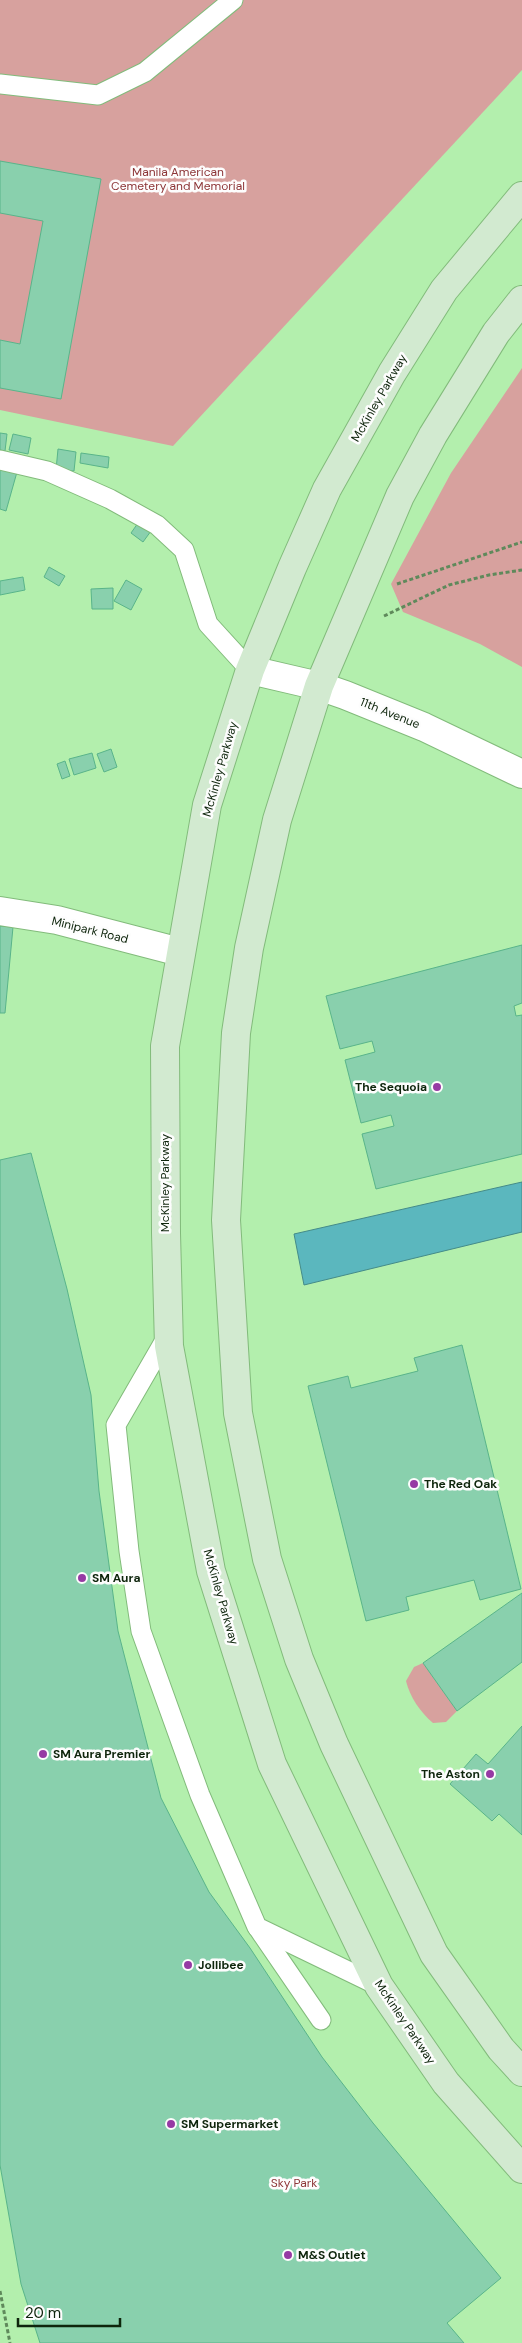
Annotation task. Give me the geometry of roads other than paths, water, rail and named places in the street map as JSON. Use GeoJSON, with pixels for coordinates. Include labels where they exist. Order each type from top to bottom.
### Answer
{"type":"FeatureCollection","features":[{"type":"Feature","properties":{"kind":"main road","name":"McKinley Parkway"},"geometry":{"type":"LineString","coordinates":[[522,196],[444,290],[376,398],[327,489],[250,670],[207,805],[165,1046],[168,1335],[211,1571],[272,1764],[379,1986],[446,2083],[522,2169]]}},
{"type":"Feature","properties":{"kind":"main road"},"geometry":{"type":"LineString","coordinates":[[522,300],[487,349],[433,435],[400,496],[319,686],[277,820],[249,948],[236,1033],[226,1220],[238,1413],[267,1559],[299,1659],[334,1744],[434,1954],[501,2049],[522,2072]]}},
{"type":"Feature","properties":{"kind":"street","name":"11th Avenue"},"geometry":{"type":"LineString","coordinates":[[250,670],[319,686],[424,727],[522,774]]}},
{"type":"Feature","properties":{"kind":"street","name":"Minipark Road"},"geometry":{"type":"LineString","coordinates":[[0,910],[58,920],[180,952]]}},
{"type":"Feature","properties":{"kind":"lane"},"geometry":{"type":"LineString","coordinates":[[0,84],[98,95],[145,72],[233,0]]}},
{"type":"Feature","properties":{"kind":"lane"},"geometry":{"type":"LineString","coordinates":[[0,460],[48,471],[110,499],[157,525],[184,550],[208,624],[250,670]]}},
{"type":"Feature","properties":{"kind":"lane"},"geometry":{"type":"LineString","coordinates":[[168,1335],[116,1425],[129,1551],[140,1622],[200,1795],[257,1927],[320,2020]]}},
{"type":"Feature","properties":{"kind":"lane"},"geometry":{"type":"LineString","coordinates":[[257,1927],[379,1986]]}},
{"type":"Feature","properties":{"kind":"water"},"geometry":{"type":"Polygon","coordinates":[[[522,1182],[522,1232],[304,1285],[294,1234],[522,1182]]]}},
{"type":"Feature","properties":{"kind":"place","name":"The Sequoia"},"geometry":{"type":"Point","coordinates":[437,1087]}},
{"type":"Feature","properties":{"kind":"place","name":"The Red Oak"},"geometry":{"type":"Point","coordinates":[414,1484]}},
{"type":"Feature","properties":{"kind":"place","name":"SM Aura"},"geometry":{"type":"Point","coordinates":[82,1578]}},
{"type":"Feature","properties":{"kind":"place","name":"SM Aura Premier"},"geometry":{"type":"Point","coordinates":[43,1754]}},
{"type":"Feature","properties":{"kind":"place","name":"The Aston"},"geometry":{"type":"Point","coordinates":[490,1774]}},
{"type":"Feature","properties":{"kind":"place","name":"Jollibee"},"geometry":{"type":"Point","coordinates":[188,1965]}},
{"type":"Feature","properties":{"kind":"place","name":"SM Supermarket"},"geometry":{"type":"Point","coordinates":[171,2124]}},
{"type":"Feature","properties":{"kind":"place","name":"M&S Outlet"},"geometry":{"type":"Point","coordinates":[288,2255]}},
{"type":"Feature","properties":{"kind":"park label","name":"Manila American Cemetery and Memorial"},"geometry":{"type":"Point","coordinates":[178,179]}},
{"type":"Feature","properties":{"kind":"park label","name":"Sky Park"},"geometry":{"type":"Point","coordinates":[294,2183]}}]}
